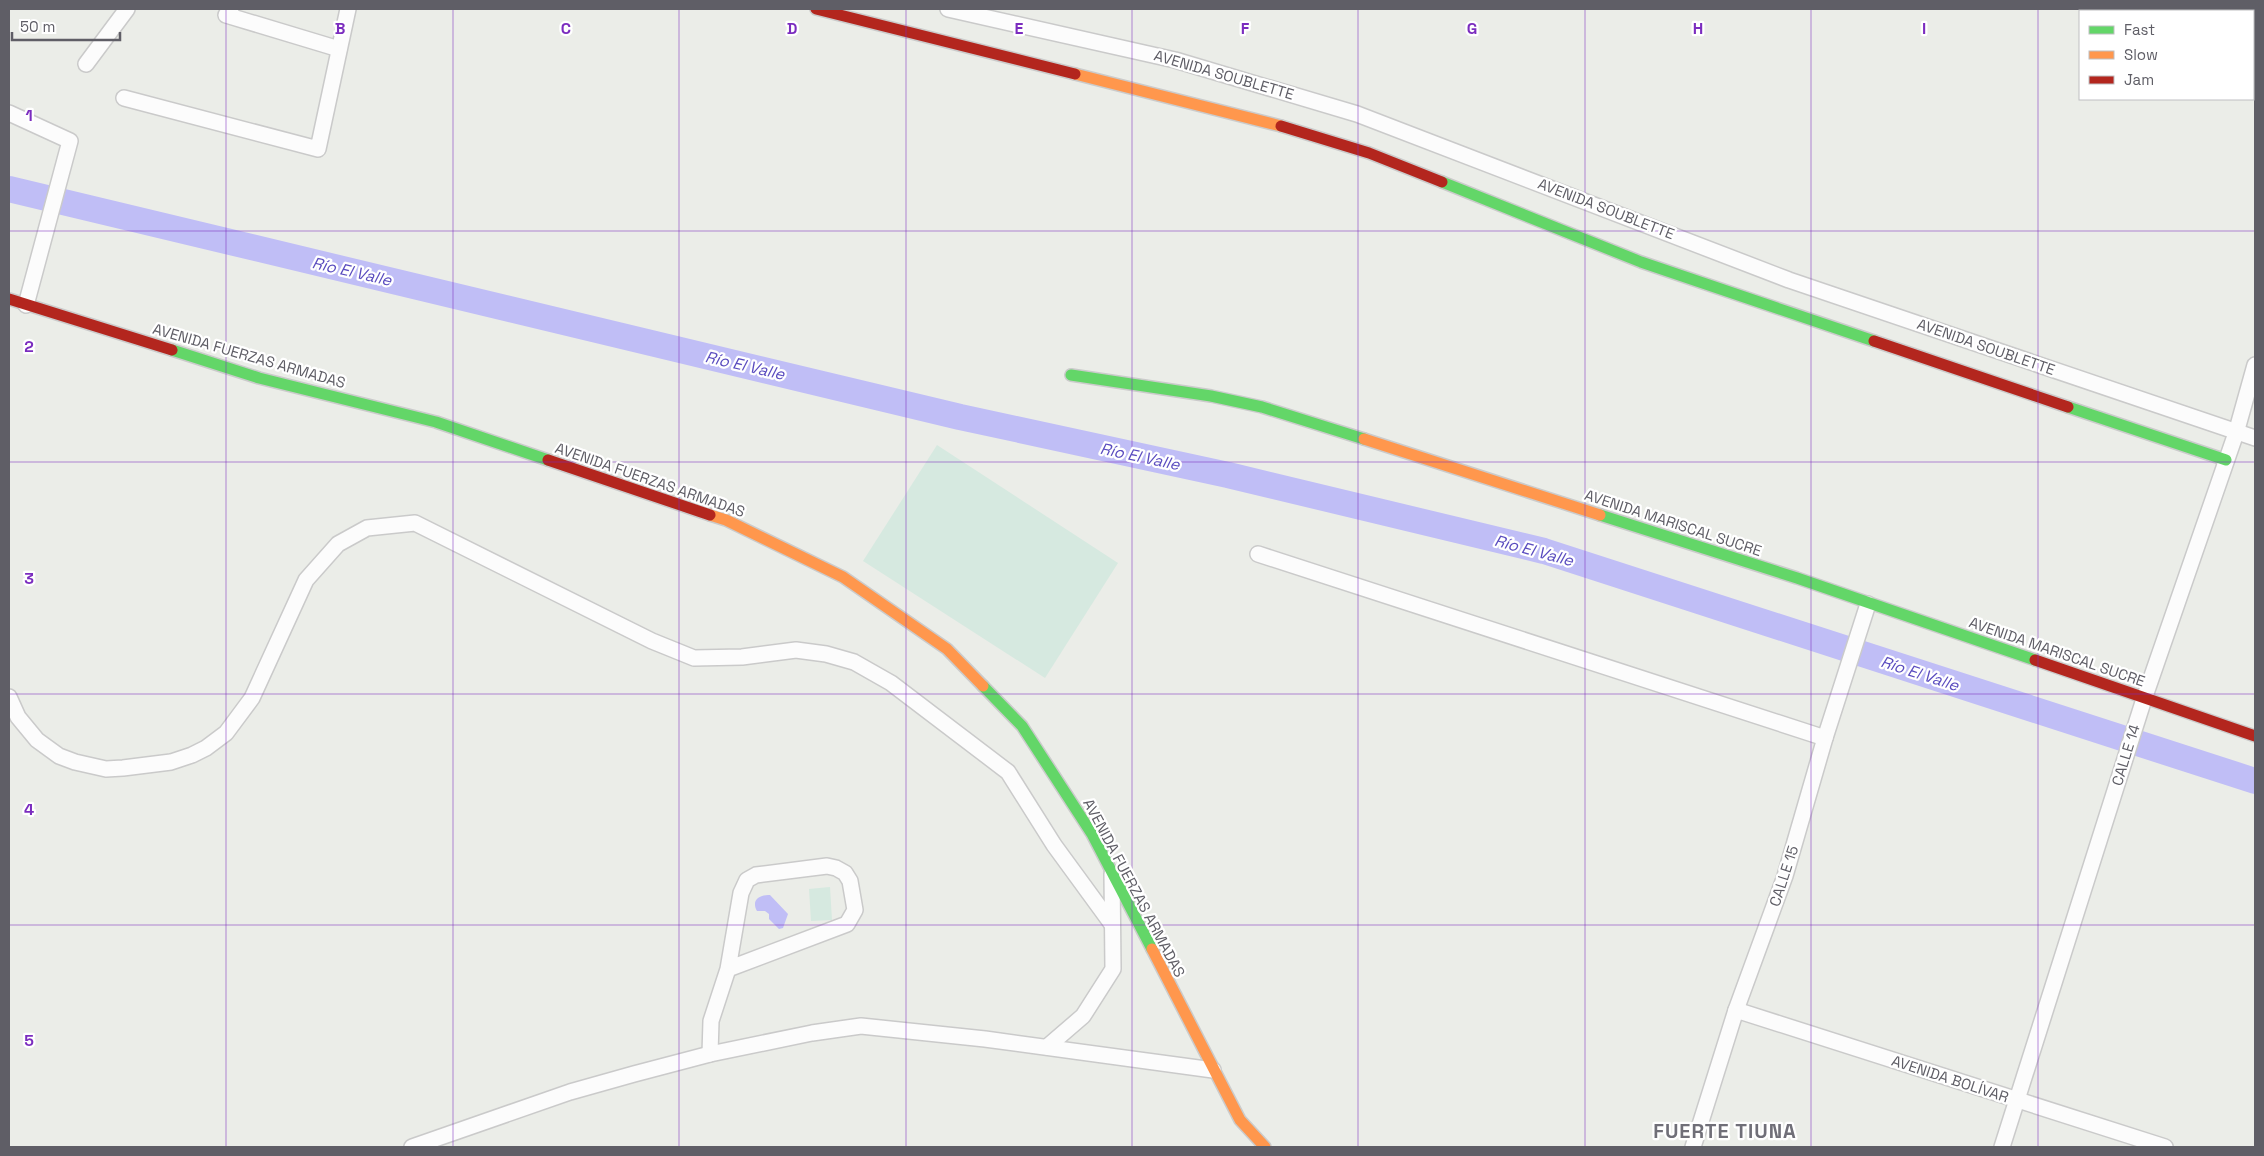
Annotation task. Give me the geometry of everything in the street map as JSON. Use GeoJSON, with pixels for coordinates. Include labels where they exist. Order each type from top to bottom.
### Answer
{"type":"FeatureCollection","features":[{"type":"Feature","properties":{"kind":"street"},"geometry":{"type":"LineString","coordinates":[[86,64],[127,9]]}},
{"type":"Feature","properties":{"kind":"street"},"geometry":{"type":"LineString","coordinates":[[231,9],[226,15],[339,50]]}},
{"type":"Feature","properties":{"kind":"street"},"geometry":{"type":"LineString","coordinates":[[124,98],[318,149],[348,9]]}},
{"type":"Feature","properties":{"kind":"street"},"geometry":{"type":"LineString","coordinates":[[816,9],[1235,113],[1325,138],[1369,153],[1641,262],[2226,460]]}},
{"type":"Feature","properties":{"kind":"street","name":"AVENIDA SOUBLETTE"},"geometry":{"type":"LineString","coordinates":[[948,9],[1175,60],[1357,114],[1789,280],[2255,438]]}},
{"type":"Feature","properties":{"kind":"street"},"geometry":{"type":"LineString","coordinates":[[9,113],[70,141],[26,304]]}},
{"type":"Feature","properties":{"kind":"street","name":"AVENIDA FUERZAS ARMADAS"},"geometry":{"type":"LineString","coordinates":[[9,299],[260,378],[446,425],[726,520],[843,577],[947,649],[1022,726],[1092,834],[1240,1120],[1265,1147]]}},
{"type":"Feature","properties":{"kind":"street","name":"CALLE 14"},"geometry":{"type":"LineString","coordinates":[[2002,1147],[2144,698],[2236,432],[2255,364]]}},
{"type":"Feature","properties":{"kind":"street","name":"AVENIDA MARISCAL SUCRE"},"geometry":{"type":"LineString","coordinates":[[1071,375],[1211,396],[1262,407],[1868,604],[2255,736]]}},
{"type":"Feature","properties":{"kind":"street"},"geometry":{"type":"LineString","coordinates":[[9,697],[18,717],[37,740],[59,756],[75,762],[106,769],[123,768],[171,762],[192,755],[206,748],[226,732],[252,698],[306,580],[338,544],[367,528],[415,523],[604,615],[652,641],[694,658],[742,656],[796,650],[826,654],[854,662],[926,708],[1008,772],[1054,845],[1111,923]]}},
{"type":"Feature","properties":{"kind":"street"},"geometry":{"type":"LineString","coordinates":[[1258,554],[1825,738]]}},
{"type":"Feature","properties":{"kind":"street","name":"CALLE 15"},"geometry":{"type":"LineString","coordinates":[[1694,1147],[1736,1010],[1785,876],[1825,738],[1868,604]]}},
{"type":"Feature","properties":{"kind":"street"},"geometry":{"type":"LineString","coordinates":[[710,1054],[711,1021],[728,969],[741,892],[747,880],[756,875],[827,866],[836,868],[844,873],[850,881],[855,910],[847,924],[728,969]]}},
{"type":"Feature","properties":{"kind":"street"},"geometry":{"type":"LineString","coordinates":[[1047,1047],[1083,1016],[1113,969],[1111,923],[1112,874]]}},
{"type":"Feature","properties":{"kind":"street","name":"AVENIDA BOLÍVAR"},"geometry":{"type":"LineString","coordinates":[[1736,1010],[2165,1147]]}},
{"type":"Feature","properties":{"kind":"street"},"geometry":{"type":"LineString","coordinates":[[412,1147],[570,1092],[710,1054],[812,1032],[861,1026],[1047,1047],[1213,1070]]}},
{"type":"Feature","properties":{"kind":"green space"},"geometry":{"type":"Polygon","coordinates":[[[937,445],[1118,563],[1045,678],[863,561],[937,445]]]}},
{"type":"Feature","properties":{"kind":"green space"},"geometry":{"type":"Polygon","coordinates":[[[830,887],[832,920],[811,921],[809,889],[830,887]]]}},
{"type":"Feature","properties":{"kind":"water"},"geometry":{"type":"Polygon","coordinates":[[[770,895],[788,914],[783,928],[779,929],[769,919],[769,914],[765,911],[757,911],[755,907],[759,897],[770,895]]]}},
{"type":"Feature","properties":{"kind":"waterway","name":"Río El Valle"},"geometry":{"type":"LineString","coordinates":[[9,189],[960,417],[1228,475],[1544,551],[2255,781]]}},
{"type":"Feature","properties":{"kind":"traffic: fast"},"geometry":{"type":"LineString","coordinates":[[1442,182],[1641,262],[1874,341]]}},
{"type":"Feature","properties":{"kind":"traffic: fast"},"geometry":{"type":"LineString","coordinates":[[172,350],[259,378],[436,422],[548,460]]}},
{"type":"Feature","properties":{"kind":"traffic: fast"},"geometry":{"type":"LineString","coordinates":[[1071,375],[1211,396],[1262,407],[1364,439]]}},
{"type":"Feature","properties":{"kind":"traffic: fast"},"geometry":{"type":"LineString","coordinates":[[2068,407],[2226,460]]}},
{"type":"Feature","properties":{"kind":"traffic: fast"},"geometry":{"type":"LineString","coordinates":[[1600,515],[1797,578],[2035,660]]}},
{"type":"Feature","properties":{"kind":"traffic: fast"},"geometry":{"type":"LineString","coordinates":[[983,686],[1022,726],[1092,834],[1152,949]]}},
{"type":"Feature","properties":{"kind":"traffic: slow"},"geometry":{"type":"LineString","coordinates":[[1075,74],[1281,126]]}},
{"type":"Feature","properties":{"kind":"traffic: slow"},"geometry":{"type":"LineString","coordinates":[[1364,439],[1600,515]]}},
{"type":"Feature","properties":{"kind":"traffic: slow"},"geometry":{"type":"LineString","coordinates":[[710,515],[726,520],[843,577],[947,649],[983,686]]}},
{"type":"Feature","properties":{"kind":"traffic: slow"},"geometry":{"type":"LineString","coordinates":[[1152,949],[1240,1120],[1265,1147]]}},
{"type":"Feature","properties":{"kind":"traffic: jam"},"geometry":{"type":"LineString","coordinates":[[816,9],[1075,74]]}},
{"type":"Feature","properties":{"kind":"traffic: jam"},"geometry":{"type":"LineString","coordinates":[[1281,126],[1369,153],[1442,182]]}},
{"type":"Feature","properties":{"kind":"traffic: jam"},"geometry":{"type":"LineString","coordinates":[[9,299],[172,350]]}},
{"type":"Feature","properties":{"kind":"traffic: jam"},"geometry":{"type":"LineString","coordinates":[[1874,341],[2068,407]]}},
{"type":"Feature","properties":{"kind":"traffic: jam"},"geometry":{"type":"LineString","coordinates":[[548,460],[710,515]]}},
{"type":"Feature","properties":{"kind":"traffic: jam"},"geometry":{"type":"LineString","coordinates":[[2035,660],[2255,736]]}},
{"type":"Feature","properties":{"kind":"district","name":"FUERTE TIUNA"},"geometry":{"type":"Point","coordinates":[1725,1131]}}]}
